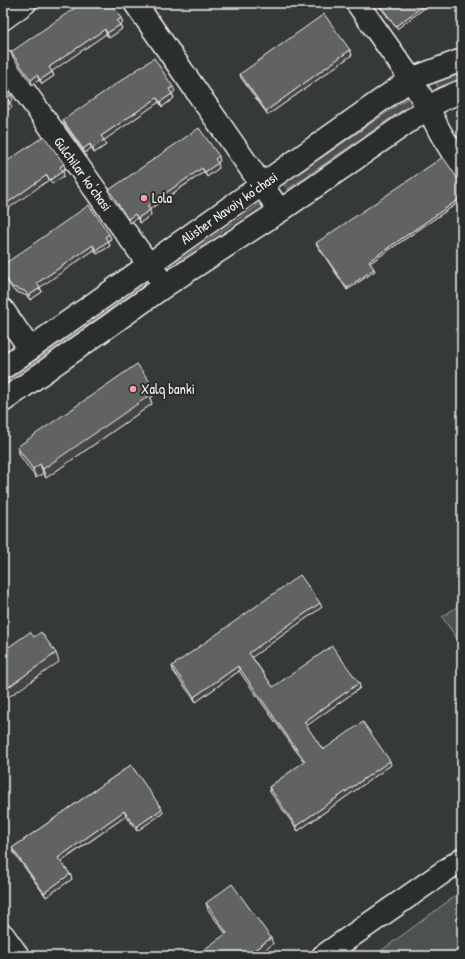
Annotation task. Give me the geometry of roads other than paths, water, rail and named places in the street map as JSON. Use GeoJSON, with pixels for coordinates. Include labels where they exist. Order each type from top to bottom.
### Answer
{"type":"FeatureCollection","features":[{"type":"Feature","properties":{"kind":"street"},"geometry":{"type":"LineString","coordinates":[[3,19],[25,3]]}},
{"type":"Feature","properties":{"kind":"street"},"geometry":{"type":"LineString","coordinates":[[135,3],[280,211]]}},
{"type":"Feature","properties":{"kind":"street"},"geometry":{"type":"LineString","coordinates":[[357,3],[411,79],[462,168]]}},
{"type":"Feature","properties":{"kind":"street","name":"Alisher Navoiy ko'chasi"},"geometry":{"type":"LineString","coordinates":[[3,368],[411,79],[462,60]]}},
{"type":"Feature","properties":{"kind":"street","name":"Gulchilar ko'chasi"},"geometry":{"type":"LineString","coordinates":[[3,61],[149,265],[166,285]]}},
{"type":"Feature","properties":{"kind":"street","name":"Alisher Navoiy ko'chasi"},"geometry":{"type":"LineString","coordinates":[[3,400],[166,285],[280,211],[428,108],[443,99],[462,91]]}},
{"type":"Feature","properties":{"kind":"street"},"geometry":{"type":"LineString","coordinates":[[3,310],[30,349]]}},
{"type":"Feature","properties":{"kind":"street"},"geometry":{"type":"LineString","coordinates":[[323,956],[462,859]]}},
{"type":"Feature","properties":{"kind":"street"},"geometry":{"type":"LineString","coordinates":[[3,935],[18,956]]}},
{"type":"Feature","properties":{"kind":"place","name":"Lola"},"geometry":{"type":"Point","coordinates":[144,198]}},
{"type":"Feature","properties":{"kind":"place","name":"Xalq banki"},"geometry":{"type":"Point","coordinates":[133,389]}}]}
